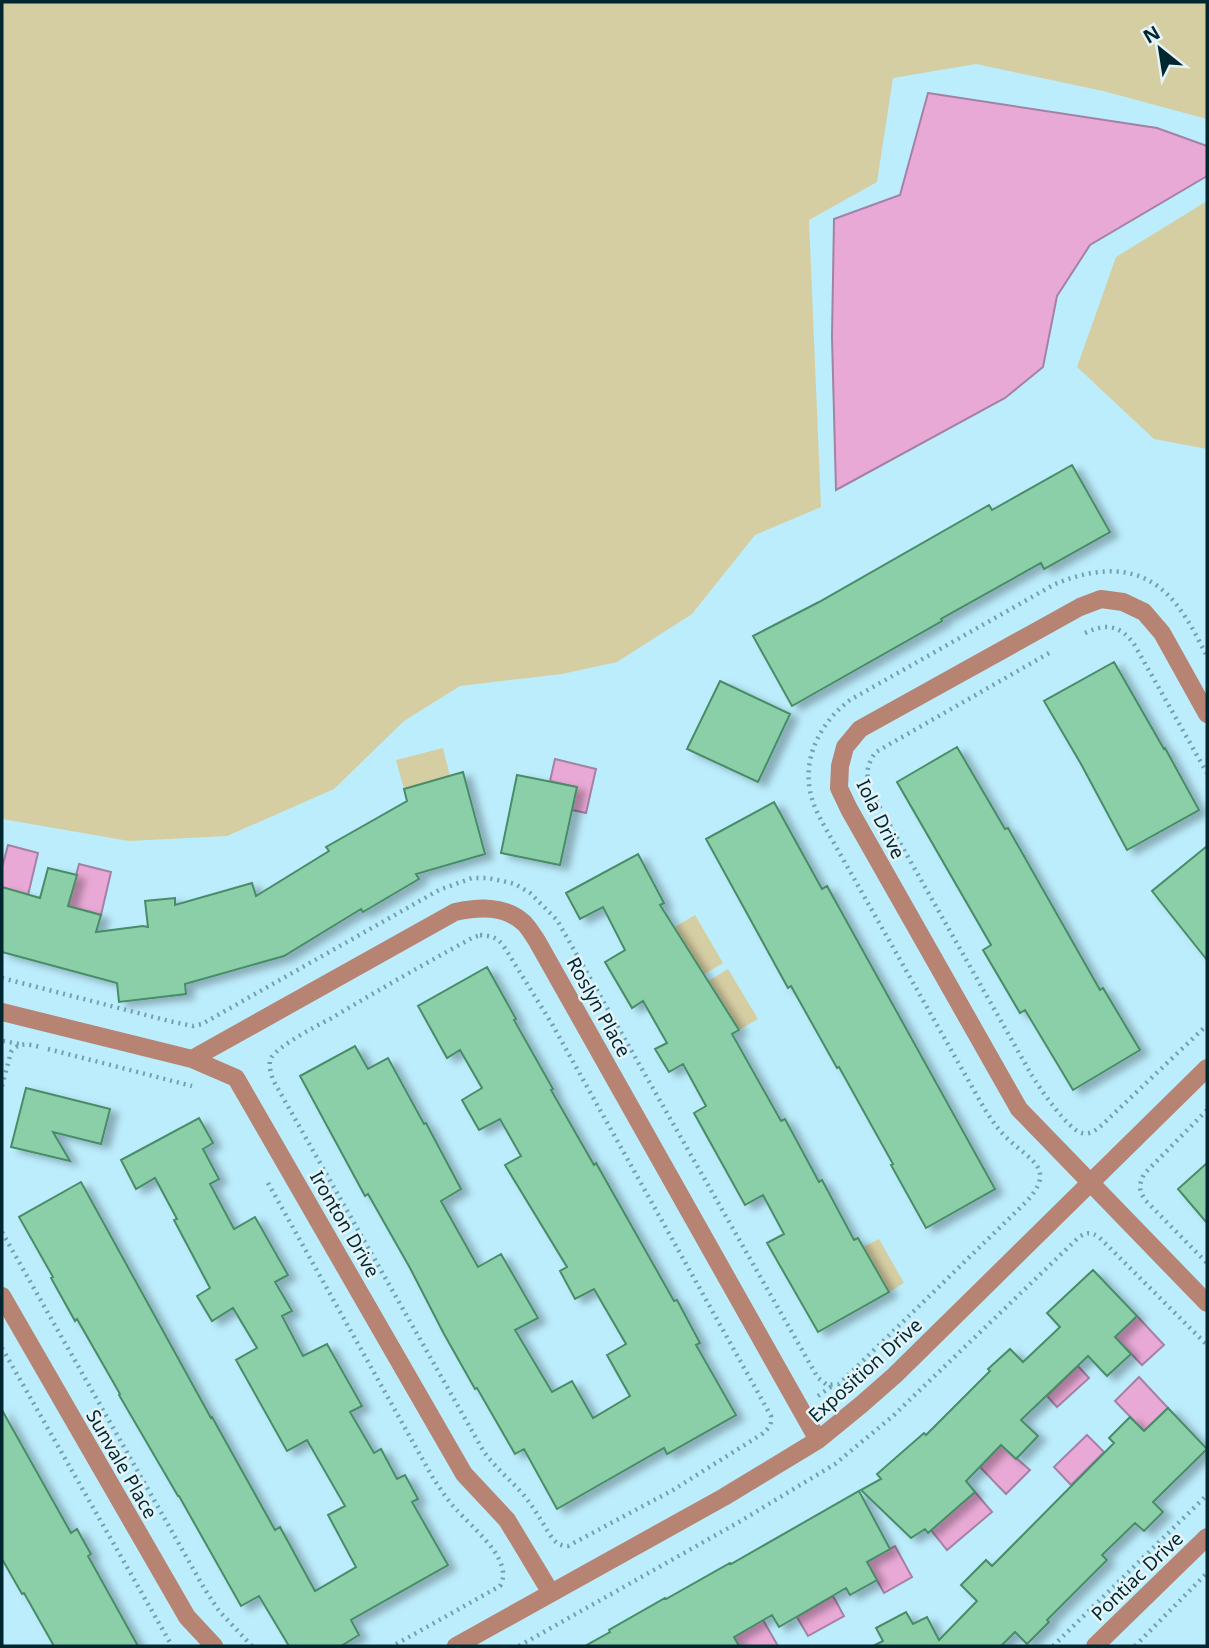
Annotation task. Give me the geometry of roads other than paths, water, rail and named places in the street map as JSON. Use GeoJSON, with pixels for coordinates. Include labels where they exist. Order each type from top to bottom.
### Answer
{"type":"FeatureCollection","features":[{"type":"Feature","properties":{"kind":"street","name":"Iola Drive"},"geometry":{"type":"LineString","coordinates":[[1090,1183],[1019,1109],[849,809],[839,788],[840,766],[845,747],[860,729],[1080,607],[1101,599],[1123,602],[1144,612],[1162,633],[1207,714]]}},
{"type":"Feature","properties":{"kind":"street","name":"Roslyn Place"},"geometry":{"type":"LineString","coordinates":[[192,1059],[455,912],[476,908],[509,913],[524,923],[542,949],[818,1440]]}},
{"type":"Feature","properties":{"kind":"street","name":"Ironton Drive"},"geometry":{"type":"LineString","coordinates":[[2,1012],[192,1059],[236,1078],[464,1474],[507,1520],[551,1593]]}},
{"type":"Feature","properties":{"kind":"street","name":"Exposition Drive"},"geometry":{"type":"LineString","coordinates":[[456,1646],[724,1497],[818,1440],[895,1375],[1207,1068]]}},
{"type":"Feature","properties":{"kind":"street"},"geometry":{"type":"LineString","coordinates":[[1090,1183],[1207,1303]]}},
{"type":"Feature","properties":{"kind":"street","name":"Sunvale Place"},"geometry":{"type":"LineString","coordinates":[[2,1296],[187,1617],[214,1646]]}},
{"type":"Feature","properties":{"kind":"street","name":"Pontiac Drive"},"geometry":{"type":"LineString","coordinates":[[1095,1646],[1207,1537]]}}]}
